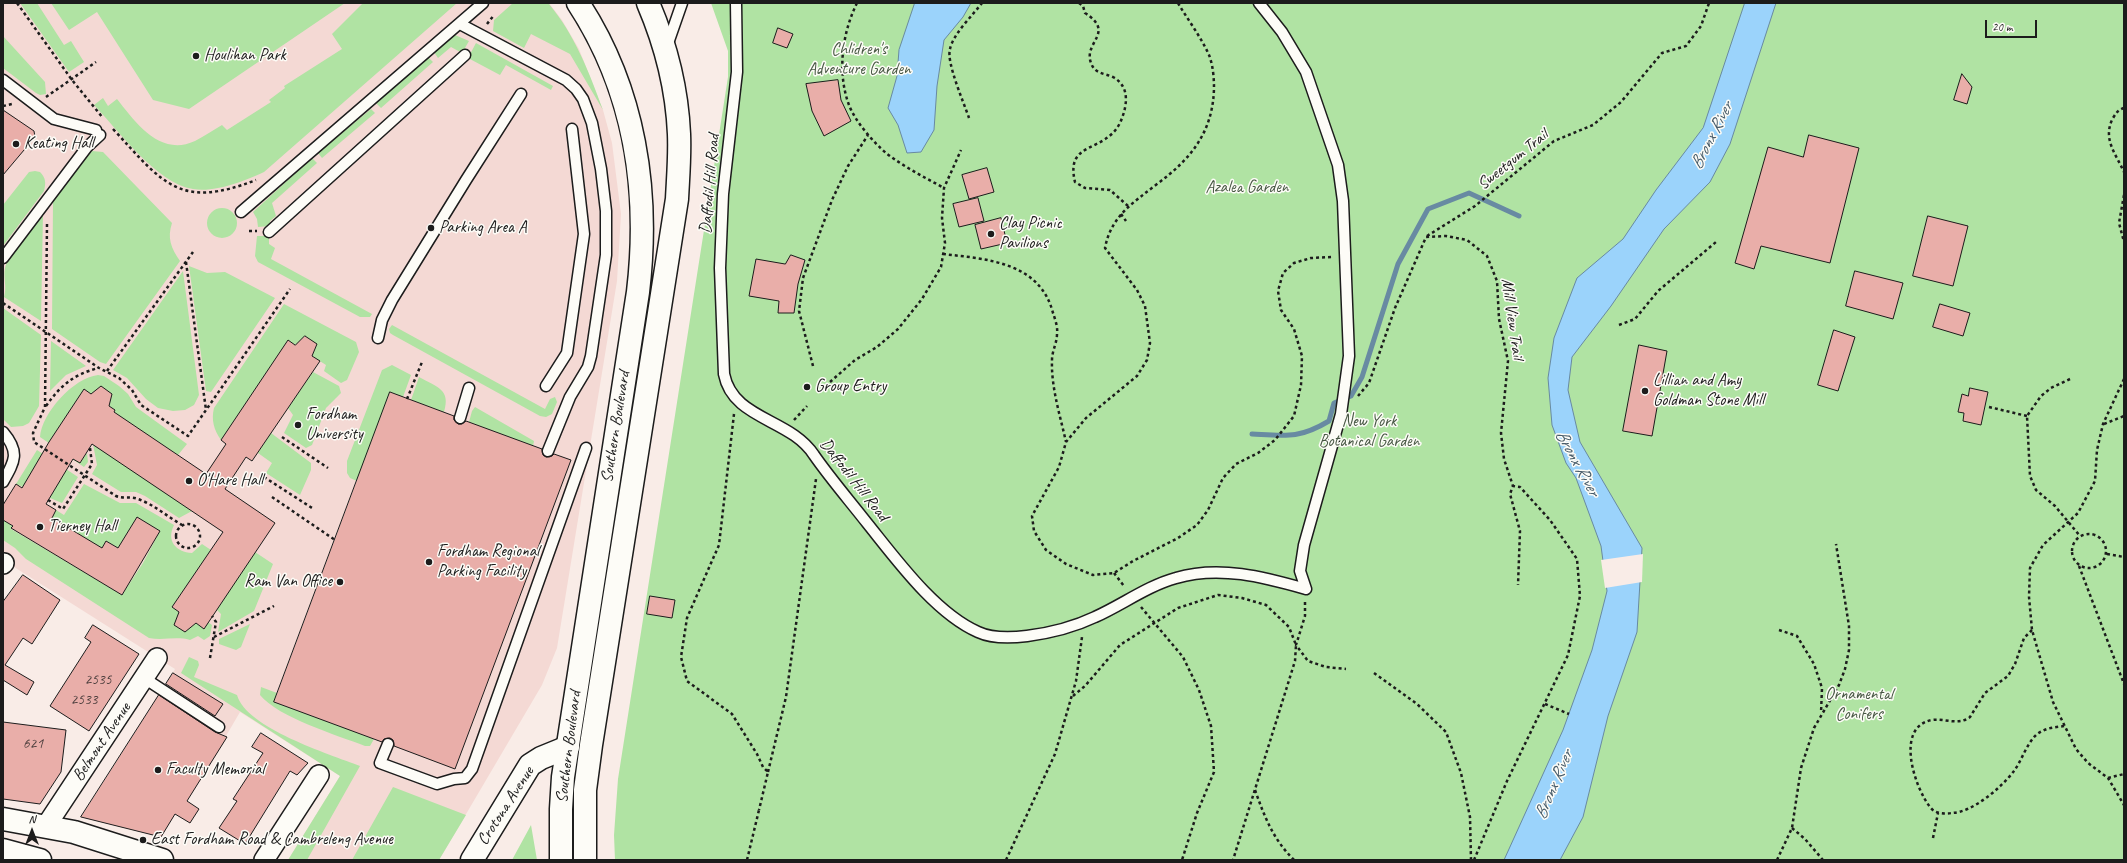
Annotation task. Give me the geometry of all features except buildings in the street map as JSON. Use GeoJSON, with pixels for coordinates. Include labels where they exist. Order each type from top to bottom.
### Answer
{"type":"FeatureCollection","features":[{"type":"Feature","properties":{"kind":"main road","name":"Southern Boulevard"},"geometry":{"type":"LineString","coordinates":[[585,860],[584,814],[590,752],[677,199],[679,135],[676,104],[666,50],[648,3]]}},
{"type":"Feature","properties":{"kind":"main road","name":"Southern Boulevard"},"geometry":{"type":"LineString","coordinates":[[561,860],[560,809],[568,747],[638,292],[643,242],[640,173],[629,120],[612,69],[578,4]]}},
{"type":"Feature","properties":{"kind":"main road","name":"Crotona Avenue"},"geometry":{"type":"LineString","coordinates":[[472,860],[530,765],[541,758],[568,747]]}},
{"type":"Feature","properties":{"kind":"main road"},"geometry":{"type":"LineString","coordinates":[[3,819],[82,834],[162,860]]}},
{"type":"Feature","properties":{"kind":"main road"},"geometry":{"type":"LineString","coordinates":[[3,850],[40,860]]}},
{"type":"Feature","properties":{"kind":"street","name":"Belmont Avenue"},"geometry":{"type":"LineString","coordinates":[[46,826],[157,658]]}},
{"type":"Feature","properties":{"kind":"street"},"geometry":{"type":"LineString","coordinates":[[264,860],[319,775]]}},
{"type":"Feature","properties":{"kind":"lane"},"geometry":{"type":"LineString","coordinates":[[241,212],[483,3]]}},
{"type":"Feature","properties":{"kind":"lane"},"geometry":{"type":"LineString","coordinates":[[666,50],[682,3]]}},
{"type":"Feature","properties":{"kind":"lane","name":"Daffodil Hill Road"},"geometry":{"type":"LineString","coordinates":[[736,3],[737,72],[723,194],[720,268],[724,374],[729,391],[738,403],[786,429],[808,446],[823,468],[913,579],[954,620],[979,633],[1008,639],[1051,633],[1095,617],[1131,597],[1176,578],[1217,571],[1264,577],[1306,589]]}},
{"type":"Feature","properties":{"kind":"lane"},"geometry":{"type":"LineString","coordinates":[[1259,3],[1282,32],[1306,72],[1328,130],[1338,165],[1343,201],[1349,356],[1341,413],[1304,545],[1300,570],[1306,589]]}},
{"type":"Feature","properties":{"kind":"lane"},"geometry":{"type":"LineString","coordinates":[[460,24],[566,80],[576,89],[583,99],[594,130],[606,212],[606,255],[601,295],[588,367],[570,396],[548,451]]}},
{"type":"Feature","properties":{"kind":"lane"},"geometry":{"type":"LineString","coordinates":[[269,232],[465,55]]}},
{"type":"Feature","properties":{"kind":"lane"},"geometry":{"type":"LineString","coordinates":[[3,80],[54,119],[98,132],[3,258]]}},
{"type":"Feature","properties":{"kind":"lane"},"geometry":{"type":"LineString","coordinates":[[378,338],[382,320],[392,300],[466,180],[522,94]]}},
{"type":"Feature","properties":{"kind":"lane"},"geometry":{"type":"LineString","coordinates":[[546,386],[567,353],[584,234],[572,129]]}},
{"type":"Feature","properties":{"kind":"lane"},"geometry":{"type":"LineString","coordinates":[[460,418],[469,388]]}},
{"type":"Feature","properties":{"kind":"lane"},"geometry":{"type":"LineString","coordinates":[[3,432],[13,444],[14,463],[3,482]]}},
{"type":"Feature","properties":{"kind":"lane"},"geometry":{"type":"LineString","coordinates":[[388,744],[380,763],[437,784],[454,779],[465,778],[472,769],[586,448]]}},
{"type":"Feature","properties":{"kind":"lane"},"geometry":{"type":"LineString","coordinates":[[144,678],[219,727]]}},
{"type":"Feature","properties":{"kind":"path"},"geometry":{"type":"LineString","coordinates":[[17,3],[92,106],[146,164],[168,184],[192,193],[230,188],[260,178]]}},
{"type":"Feature","properties":{"kind":"path"},"geometry":{"type":"LineString","coordinates":[[857,3],[846,35],[842,68],[849,105],[868,135],[885,152],[904,166],[944,188]]}},
{"type":"Feature","properties":{"kind":"path"},"geometry":{"type":"LineString","coordinates":[[968,118],[949,62],[950,49],[954,39],[982,3]]}},
{"type":"Feature","properties":{"kind":"path"},"geometry":{"type":"LineString","coordinates":[[1079,3],[1083,6],[1085,13],[1094,19],[1098,26],[1098,37],[1090,53],[1091,62],[1095,70],[1102,75],[1112,77],[1120,83],[1126,94],[1126,106],[1119,124],[1104,142],[1081,152],[1073,162],[1075,182],[1084,188],[1110,190],[1128,206]]}},
{"type":"Feature","properties":{"kind":"path"},"geometry":{"type":"LineString","coordinates":[[1178,3],[1210,56],[1214,80],[1213,103],[1208,122],[1200,142],[1188,157],[1158,184],[1128,206],[1108,233],[1105,248],[1137,290],[1144,306],[1150,343],[1147,360],[1137,376],[1086,418],[1066,442],[1059,467],[1032,516],[1034,531],[1046,550],[1066,564],[1093,575],[1114,573],[1133,561],[1178,538],[1197,525],[1208,510],[1224,478],[1236,464],[1258,453],[1275,440],[1294,416],[1301,385],[1302,356],[1294,329],[1281,310],[1278,291],[1283,273],[1294,264],[1311,258],[1346,256]]}},
{"type":"Feature","properties":{"kind":"path","name":"Sweetgum Trail"},"geometry":{"type":"LineString","coordinates":[[1426,237],[1475,206],[1504,184],[1554,141],[1593,125],[1621,102],[1662,53],[1686,46],[1701,26],[1709,3]]}},
{"type":"Feature","properties":{"kind":"path"},"geometry":{"type":"LineString","coordinates":[[3,106],[48,96],[96,62]]}},
{"type":"Feature","properties":{"kind":"path"},"geometry":{"type":"LineString","coordinates":[[2124,108],[2116,113],[2112,121],[2108,138],[2110,146],[2124,172]]}},
{"type":"Feature","properties":{"kind":"path"},"geometry":{"type":"LineString","coordinates":[[813,366],[799,311],[803,278],[832,200],[848,166],[868,135]]}},
{"type":"Feature","properties":{"kind":"path"},"geometry":{"type":"LineString","coordinates":[[830,382],[855,360],[877,347],[898,329],[922,299],[941,267],[945,243],[942,218],[944,188],[961,150]]}},
{"type":"Feature","properties":{"kind":"path"},"geometry":{"type":"LineString","coordinates":[[2124,195],[2119,222],[2124,242]]}},
{"type":"Feature","properties":{"kind":"path"},"geometry":{"type":"LineString","coordinates":[[45,407],[47,200]]}},
{"type":"Feature","properties":{"kind":"path"},"geometry":{"type":"LineString","coordinates":[[1121,214],[1126,221]]}},
{"type":"Feature","properties":{"kind":"path","name":"Mill View Trail"},"geometry":{"type":"LineString","coordinates":[[1426,237],[1446,236],[1467,240],[1487,256],[1497,281],[1499,319],[1508,361],[1501,433],[1504,459],[1513,486],[1510,494],[1520,531],[1518,585]]}},
{"type":"Feature","properties":{"kind":"path"},"geometry":{"type":"LineString","coordinates":[[1341,413],[1369,383],[1395,308],[1426,237]]}},
{"type":"Feature","properties":{"kind":"path"},"geometry":{"type":"LineString","coordinates":[[1619,325],[1635,319],[1658,291],[1716,242]]}},
{"type":"Feature","properties":{"kind":"path"},"geometry":{"type":"LineString","coordinates":[[107,371],[193,252]]}},
{"type":"Feature","properties":{"kind":"path"},"geometry":{"type":"LineString","coordinates":[[943,254],[994,261],[1017,269],[1034,280],[1049,298],[1057,333],[1052,360],[1054,384],[1066,442]]}},
{"type":"Feature","properties":{"kind":"path"},"geometry":{"type":"LineString","coordinates":[[186,262],[206,411]]}},
{"type":"Feature","properties":{"kind":"path"},"geometry":{"type":"LineString","coordinates":[[3,303],[99,368],[107,371],[132,390],[141,405],[188,436],[290,289]]}},
{"type":"Feature","properties":{"kind":"path"},"geometry":{"type":"LineString","coordinates":[[407,398],[422,362]]}},
{"type":"Feature","properties":{"kind":"path"},"geometry":{"type":"LineString","coordinates":[[99,368],[71,378],[56,392],[45,407],[33,433],[34,442],[84,476],[121,498],[129,497],[139,499],[182,525],[190,524],[199,531],[198,542],[193,547],[182,546],[176,540],[176,532],[182,525]]}},
{"type":"Feature","properties":{"kind":"path"},"geometry":{"type":"LineString","coordinates":[[2070,379],[2051,388],[2042,396],[2027,416],[2030,476],[2036,490],[2055,506],[2080,536]]}},
{"type":"Feature","properties":{"kind":"path"},"geometry":{"type":"LineString","coordinates":[[2124,379],[2103,424],[2098,450],[2095,481],[2078,513],[2043,545],[2030,568],[2029,597],[2032,630],[2053,702],[2076,749],[2088,763],[2108,778],[2124,805]]}},
{"type":"Feature","properties":{"kind":"path"},"geometry":{"type":"LineString","coordinates":[[738,403],[732,425],[719,545],[687,618],[681,657],[687,682],[732,714],[757,754],[762,767],[768,772]]}},
{"type":"Feature","properties":{"kind":"path"},"geometry":{"type":"LineString","coordinates":[[786,429],[807,406]]}},
{"type":"Feature","properties":{"kind":"path"},"geometry":{"type":"LineString","coordinates":[[1989,407],[2027,416]]}},
{"type":"Feature","properties":{"kind":"path"},"geometry":{"type":"LineString","coordinates":[[2103,424],[2124,416]]}},
{"type":"Feature","properties":{"kind":"path"},"geometry":{"type":"LineString","coordinates":[[282,437],[328,468]]}},
{"type":"Feature","properties":{"kind":"path"},"geometry":{"type":"LineString","coordinates":[[48,500],[63,509],[92,464],[90,448]]}},
{"type":"Feature","properties":{"kind":"path"},"geometry":{"type":"LineString","coordinates":[[747,860],[786,697],[815,483],[817,476],[823,468]]}},
{"type":"Feature","properties":{"kind":"path"},"geometry":{"type":"LineString","coordinates":[[264,477],[312,508]]}},
{"type":"Feature","properties":{"kind":"path"},"geometry":{"type":"LineString","coordinates":[[1472,860],[1507,781],[1568,655],[1580,596],[1577,559],[1550,520],[1520,487],[1513,486]]}},
{"type":"Feature","properties":{"kind":"path"},"geometry":{"type":"LineString","coordinates":[[272,497],[335,540]]}},
{"type":"Feature","properties":{"kind":"path"},"geometry":{"type":"LineString","coordinates":[[2079,566],[2091,568],[2097,567],[2102,563],[2106,554],[2104,542],[2101,538],[2091,534],[2080,536],[2073,544],[2072,556],[2079,566],[2124,684]]}},
{"type":"Feature","properties":{"kind":"path"},"geometry":{"type":"LineString","coordinates":[[1777,860],[1792,828],[1801,768],[1814,728],[1839,685],[1845,669],[1849,650],[1849,626],[1836,544]]}},
{"type":"Feature","properties":{"kind":"path"},"geometry":{"type":"LineString","coordinates":[[2106,554],[2124,557]]}},
{"type":"Feature","properties":{"kind":"path"},"geometry":{"type":"LineString","coordinates":[[1114,573],[1131,597],[1156,623],[1183,657],[1199,690],[1211,726],[1214,772],[1197,813],[1182,860]]}},
{"type":"Feature","properties":{"kind":"path"},"geometry":{"type":"LineString","coordinates":[[1233,860],[1295,661],[1296,645],[1305,616],[1306,589]]}},
{"type":"Feature","properties":{"kind":"path"},"geometry":{"type":"LineString","coordinates":[[1073,696],[1084,686],[1120,645],[1178,608],[1218,595],[1242,598],[1266,605],[1289,627],[1296,645],[1308,661],[1326,667],[1346,669]]}},
{"type":"Feature","properties":{"kind":"path"},"geometry":{"type":"LineString","coordinates":[[214,637],[274,606]]}},
{"type":"Feature","properties":{"kind":"path"},"geometry":{"type":"LineString","coordinates":[[210,658],[216,622],[212,616]]}},
{"type":"Feature","properties":{"kind":"path"},"geometry":{"type":"LineString","coordinates":[[1006,860],[1055,754],[1073,696],[1084,621]]}},
{"type":"Feature","properties":{"kind":"path"},"geometry":{"type":"LineString","coordinates":[[1780,630],[1797,636],[1814,664],[1822,688],[1821,716]]}},
{"type":"Feature","properties":{"kind":"path"},"geometry":{"type":"LineString","coordinates":[[2032,630],[2024,638],[2015,664],[2008,676],[1985,692],[1970,717],[1960,721],[1938,720],[1927,722],[1919,727],[1914,735],[1911,756],[1915,781],[1930,808],[1938,813],[1960,812],[1987,798],[1999,788],[2014,771],[2037,735],[2048,729],[2065,726]]}},
{"type":"Feature","properties":{"kind":"path"},"geometry":{"type":"LineString","coordinates":[[1374,673],[1417,704],[1446,732],[1461,773],[1470,816],[1472,860]]}},
{"type":"Feature","properties":{"kind":"path"},"geometry":{"type":"LineString","coordinates":[[1545,704],[1569,714]]}},
{"type":"Feature","properties":{"kind":"path"},"geometry":{"type":"LineString","coordinates":[[2108,778],[2124,774]]}},
{"type":"Feature","properties":{"kind":"path"},"geometry":{"type":"LineString","coordinates":[[1255,790],[1265,818],[1280,845],[1294,860]]}},
{"type":"Feature","properties":{"kind":"path"},"geometry":{"type":"LineString","coordinates":[[1932,838],[1938,813]]}},
{"type":"Feature","properties":{"kind":"path"},"geometry":{"type":"LineString","coordinates":[[1792,828],[1806,840],[1823,860]]}},
{"type":"Feature","properties":{"kind":"shaded area","name":"Fordham University"},"geometry":{"type":"Polygon","coordinates":[[[3,3],[549,3],[562,20],[579,49],[603,110],[612,143],[621,214],[617,281],[557,648],[542,685],[439,860],[288,860],[340,776],[240,712],[226,736],[226,739],[187,801],[175,814],[161,837],[82,817],[157,696],[164,697],[169,690],[170,688],[166,685],[175,669],[3,560],[3,3]]]}},
{"type":"Feature","properties":{"kind":"green space"},"geometry":{"type":"Polygon","coordinates":[[[20,3],[37,3],[64,45],[71,41],[84,62],[69,72],[20,3]]]}},
{"type":"Feature","properties":{"kind":"green space","name":"Houlihan Park"},"geometry":{"type":"Polygon","coordinates":[[[51,3],[345,3],[189,109],[153,100],[97,12],[69,30],[51,3]]]}},
{"type":"Feature","properties":{"kind":"green space"},"geometry":{"type":"Polygon","coordinates":[[[363,3],[457,3],[264,172],[248,179],[220,188],[201,190],[179,185],[152,167],[126,141],[94,105],[103,98],[108,106],[117,99],[132,118],[150,135],[171,145],[182,145],[195,141],[222,125],[227,130],[271,102],[269,100],[285,88],[284,86],[342,49],[332,34],[363,3]]]}},
{"type":"Feature","properties":{"kind":"green space"},"geometry":{"type":"Polygon","coordinates":[[[513,3],[549,4],[574,41],[587,68],[603,110],[570,54],[531,34],[524,48],[493,31],[494,20],[513,3]]]}},
{"type":"Feature","properties":{"kind":"green space","name":"New York Botanical Garden"},"geometry":{"type":"Polygon","coordinates":[[[711,3],[2124,3],[2124,860],[615,860],[614,835],[618,779],[728,77],[728,51],[711,3]]]}},
{"type":"Feature","properties":{"kind":"green space"},"geometry":{"type":"Polygon","coordinates":[[[455,35],[469,41],[462,53],[451,47],[438,58],[434,52],[455,35]]]}},
{"type":"Feature","properties":{"kind":"green space"},"geometry":{"type":"Polygon","coordinates":[[[3,36],[45,82],[46,94],[40,95],[36,93],[3,68],[3,36]]]}},
{"type":"Feature","properties":{"kind":"green space"},"geometry":{"type":"Polygon","coordinates":[[[476,43],[553,86],[551,90],[506,65],[500,75],[468,58],[476,43]]]}},
{"type":"Feature","properties":{"kind":"green space"},"geometry":{"type":"Polygon","coordinates":[[[428,57],[433,62],[381,108],[376,103],[428,57]]]}},
{"type":"Feature","properties":{"kind":"green space"},"geometry":{"type":"Polygon","coordinates":[[[371,109],[375,113],[322,158],[318,153],[371,109]]]}},
{"type":"Feature","properties":{"kind":"green space"},"geometry":{"type":"Polygon","coordinates":[[[92,151],[103,152],[172,223],[170,233],[171,243],[174,252],[180,261],[106,364],[100,362],[52,329],[53,201],[92,151]]]}},
{"type":"Feature","properties":{"kind":"green space"},"geometry":{"type":"Polygon","coordinates":[[[312,158],[317,163],[272,203],[276,216],[270,221],[270,226],[258,227],[257,219],[253,212],[312,158]]]}},
{"type":"Feature","properties":{"kind":"green space"},"geometry":{"type":"Polygon","coordinates":[[[35,171],[42,174],[45,183],[44,191],[3,246],[3,205],[29,172],[35,171]]]}},
{"type":"Feature","properties":{"kind":"green space"},"geometry":{"type":"Polygon","coordinates":[[[222,208],[233,212],[237,223],[233,234],[222,238],[211,234],[207,223],[211,212],[222,208]]]}},
{"type":"Feature","properties":{"kind":"green space"},"geometry":{"type":"Polygon","coordinates":[[[43,213],[41,321],[4,297],[5,267],[7,262],[43,213]]]}},
{"type":"Feature","properties":{"kind":"green space"},"geometry":{"type":"Polygon","coordinates":[[[257,236],[269,236],[269,244],[275,248],[271,259],[372,314],[370,317],[360,317],[258,262],[255,256],[257,236]]]}},
{"type":"Feature","properties":{"kind":"green space"},"geometry":{"type":"Polygon","coordinates":[[[189,266],[207,273],[225,272],[275,298],[211,392],[206,391],[189,266]]]}},
{"type":"Feature","properties":{"kind":"green space"},"geometry":{"type":"Polygon","coordinates":[[[183,271],[199,395],[194,405],[185,410],[173,411],[158,408],[146,399],[127,378],[113,370],[183,271]]]}},
{"type":"Feature","properties":{"kind":"green space"},"geometry":{"type":"Polygon","coordinates":[[[284,304],[356,342],[359,352],[347,380],[341,383],[324,371],[326,365],[312,356],[316,344],[295,345],[288,340],[221,440],[214,425],[214,408],[284,304]]]}},
{"type":"Feature","properties":{"kind":"green space"},"geometry":{"type":"Polygon","coordinates":[[[3,308],[41,335],[39,406],[29,423],[23,426],[11,427],[3,419],[3,308]]]}},
{"type":"Feature","properties":{"kind":"green space"},"geometry":{"type":"Polygon","coordinates":[[[392,325],[545,409],[550,399],[555,397],[557,402],[552,414],[546,417],[540,416],[393,335],[390,333],[389,329],[392,325]]]}},
{"type":"Feature","properties":{"kind":"green space"},"geometry":{"type":"Polygon","coordinates":[[[51,341],[86,366],[66,375],[50,391],[51,341]]]}},
{"type":"Feature","properties":{"kind":"green space"},"geometry":{"type":"Polygon","coordinates":[[[392,365],[411,375],[403,397],[357,481],[350,478],[347,473],[347,461],[382,370],[392,365]]]}},
{"type":"Feature","properties":{"kind":"green space"},"geometry":{"type":"Polygon","coordinates":[[[313,372],[339,386],[341,393],[326,408],[312,445],[306,448],[284,433],[293,415],[288,408],[313,372]]]}},
{"type":"Feature","properties":{"kind":"green space"},"geometry":{"type":"Polygon","coordinates":[[[98,375],[104,376],[119,386],[128,394],[136,407],[187,444],[178,455],[114,412],[115,410],[109,406],[112,394],[101,386],[91,394],[84,389],[49,442],[80,463],[87,453],[88,462],[84,467],[40,437],[46,418],[60,398],[79,383],[98,375]]]}},
{"type":"Feature","properties":{"kind":"green space"},"geometry":{"type":"Polygon","coordinates":[[[419,377],[437,386],[444,393],[446,404],[444,412],[411,400],[419,377]]]}},
{"type":"Feature","properties":{"kind":"green space"},"geometry":{"type":"Polygon","coordinates":[[[475,407],[534,441],[533,446],[469,422],[472,411],[475,407]]]}},
{"type":"Feature","properties":{"kind":"green space"},"geometry":{"type":"Polygon","coordinates":[[[271,433],[311,463],[311,470],[300,495],[266,473],[272,463],[258,453],[271,433]]]}},
{"type":"Feature","properties":{"kind":"green space"},"geometry":{"type":"Polygon","coordinates":[[[93,444],[192,511],[179,518],[145,496],[136,492],[121,492],[92,474],[97,465],[93,444]]]}},
{"type":"Feature","properties":{"kind":"green space"},"geometry":{"type":"Polygon","coordinates":[[[37,450],[78,477],[62,503],[16,484],[37,450]]]}},
{"type":"Feature","properties":{"kind":"green space"},"geometry":{"type":"Polygon","coordinates":[[[84,484],[120,503],[136,503],[174,525],[171,536],[174,545],[177,548],[192,553],[202,544],[211,550],[172,607],[179,612],[174,625],[185,632],[196,623],[204,628],[208,622],[212,625],[210,636],[204,640],[198,636],[190,640],[180,638],[149,638],[26,559],[15,548],[3,540],[3,520],[13,526],[11,529],[122,595],[143,563],[160,531],[137,517],[118,548],[106,541],[102,548],[51,518],[56,510],[64,515],[84,484]]]}},
{"type":"Feature","properties":{"kind":"green space"},"geometry":{"type":"Polygon","coordinates":[[[255,552],[273,564],[254,611],[218,632],[221,614],[216,609],[255,552]]]}},
{"type":"Feature","properties":{"kind":"green space"},"geometry":{"type":"Polygon","coordinates":[[[250,624],[241,647],[236,650],[219,644],[219,639],[250,624]]]}},
{"type":"Feature","properties":{"kind":"green space"},"geometry":{"type":"Polygon","coordinates":[[[189,657],[198,661],[199,665],[194,677],[237,695],[244,707],[256,718],[272,729],[310,747],[360,766],[307,860],[288,860],[340,776],[181,673],[189,657]]]}},
{"type":"Feature","properties":{"kind":"green space"},"geometry":{"type":"Polygon","coordinates":[[[261,687],[277,693],[274,702],[374,739],[370,746],[365,746],[309,725],[280,711],[269,703],[260,695],[261,687]]]}},
{"type":"Feature","properties":{"kind":"green space"},"geometry":{"type":"Polygon","coordinates":[[[393,787],[466,815],[439,860],[352,860],[393,787]]]}},
{"type":"Feature","properties":{"kind":"green space"},"geometry":{"type":"Polygon","coordinates":[[[531,825],[537,860],[512,860],[531,825]]]}},
{"type":"Feature","properties":{"kind":"water"},"geometry":{"type":"Polygon","coordinates":[[[915,3],[971,3],[963,17],[944,40],[937,86],[934,130],[921,152],[907,153],[898,125],[888,108],[897,76],[899,50],[915,3]]]}},
{"type":"Feature","properties":{"kind":"water","name":"Bronx River"},"geometry":{"type":"Polygon","coordinates":[[[1745,3],[1776,3],[1730,144],[1710,182],[1664,229],[1611,306],[1572,357],[1568,390],[1580,442],[1642,548],[1637,632],[1608,716],[1583,817],[1560,860],[1504,860],[1563,730],[1592,650],[1607,591],[1601,546],[1576,478],[1566,463],[1552,425],[1548,378],[1554,338],[1577,278],[1623,239],[1656,190],[1703,128],[1745,3]]]}},
{"type":"Feature","properties":{"kind":"pier"},"geometry":{"type":"Polygon","coordinates":[[[1643,554],[1642,582],[1605,588],[1601,560],[1643,554]]]}},
{"type":"Feature","properties":{"kind":"waterway"},"geometry":{"type":"LineString","coordinates":[[1252,434],[1283,436],[1300,434],[1309,431],[1329,421],[1334,403],[1351,396],[1362,377],[1398,264],[1428,209],[1469,193],[1519,216]]}},
{"type":"Feature","properties":{"kind":"place","name":"Houlihan Park"},"geometry":{"type":"Point","coordinates":[196,56]}},
{"type":"Feature","properties":{"kind":"place","name":"Keating Hall"},"geometry":{"type":"Point","coordinates":[16,144]}},
{"type":"Feature","properties":{"kind":"place","name":"Parking Area A"},"geometry":{"type":"Point","coordinates":[431,228]}},
{"type":"Feature","properties":{"kind":"place","name":"Clay Picnic Pavilions"},"geometry":{"type":"Point","coordinates":[991,234]}},
{"type":"Feature","properties":{"kind":"place","name":"Group Entry"},"geometry":{"type":"Point","coordinates":[807,387]}},
{"type":"Feature","properties":{"kind":"place","name":"Lillian and Amy Goldman Stone Mill"},"geometry":{"type":"Point","coordinates":[1645,391]}},
{"type":"Feature","properties":{"kind":"place","name":"Fordham University"},"geometry":{"type":"Point","coordinates":[298,425]}},
{"type":"Feature","properties":{"kind":"place","name":"O'Hare Hall"},"geometry":{"type":"Point","coordinates":[189,481]}},
{"type":"Feature","properties":{"kind":"place","name":"Tierney Hall"},"geometry":{"type":"Point","coordinates":[40,527]}},
{"type":"Feature","properties":{"kind":"place","name":"Fordham Regional Parking Facility"},"geometry":{"type":"Point","coordinates":[429,562]}},
{"type":"Feature","properties":{"kind":"place","name":"Ram Van Office"},"geometry":{"type":"Point","coordinates":[340,582]}},
{"type":"Feature","properties":{"kind":"place","name":"Faculty Memorial"},"geometry":{"type":"Point","coordinates":[158,770]}},
{"type":"Feature","properties":{"kind":"place","name":"East Fordham Road & Cambreleng Avenue"},"geometry":{"type":"Point","coordinates":[143,840]}},
{"type":"Feature","properties":{"kind":"park label","name":"Chlidren's Adventure Garden"},"geometry":{"type":"Point","coordinates":[859,60]}},
{"type":"Feature","properties":{"kind":"park label","name":"Azalea Garden"},"geometry":{"type":"Point","coordinates":[1247,188]}},
{"type":"Feature","properties":{"kind":"park label","name":"Ornamental Conifers"},"geometry":{"type":"Point","coordinates":[1859,705]}}]}
